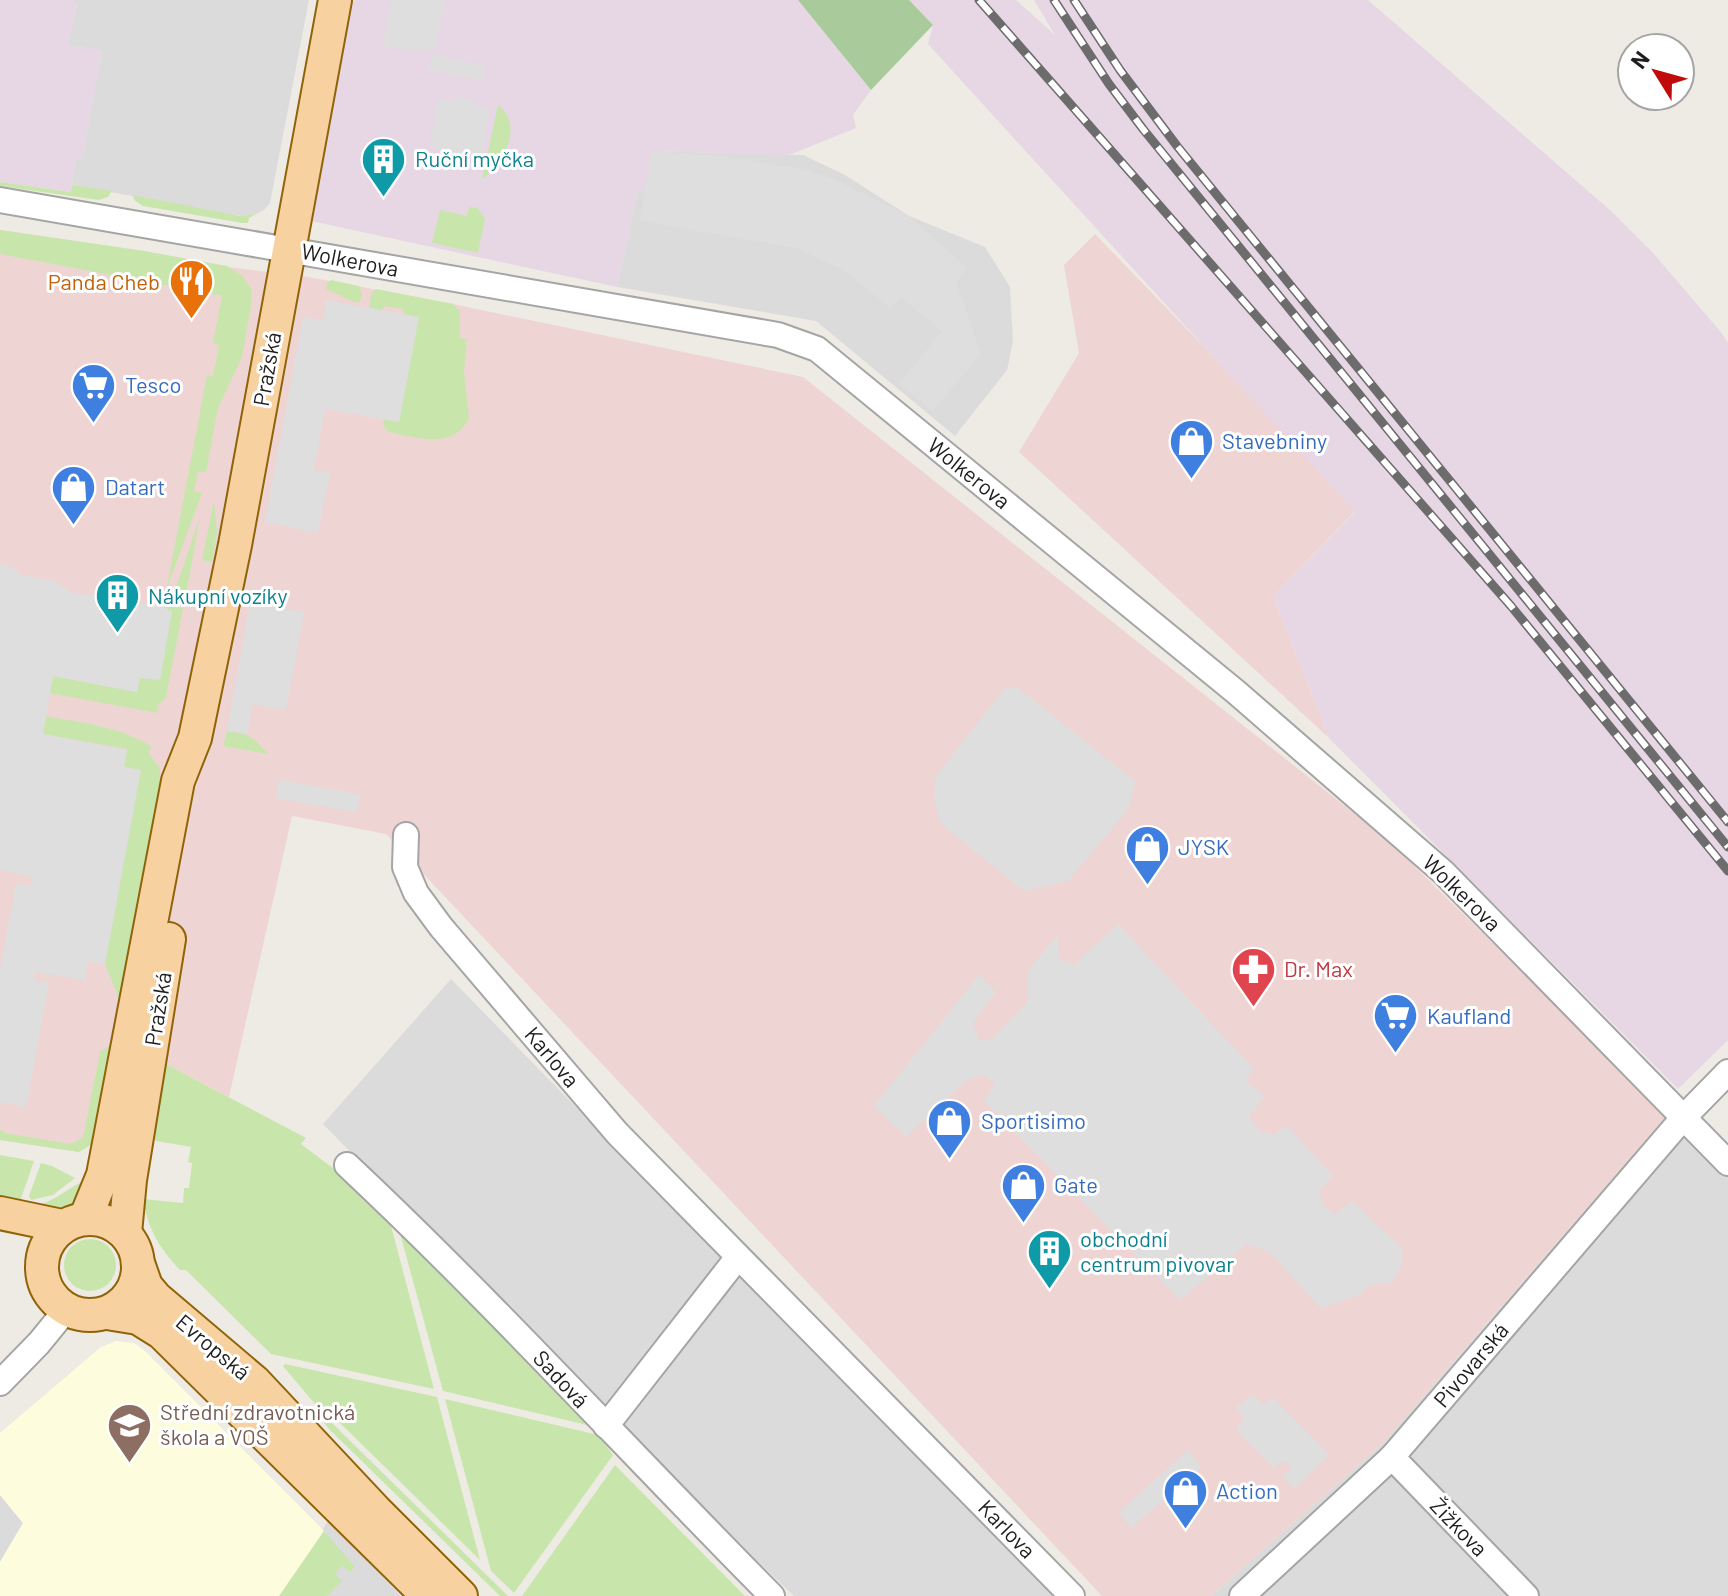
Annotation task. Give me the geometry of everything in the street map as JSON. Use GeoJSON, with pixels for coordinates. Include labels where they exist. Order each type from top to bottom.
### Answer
{"type":"FeatureCollection","features":[{"type":"Feature","properties":{"kind":"main road","name":"Pražská"},"geometry":{"type":"LineString","coordinates":[[74,1222],[103,1175],[178,781],[195,738],[235,545],[335,0]]}},
{"type":"Feature","properties":{"kind":"main road","name":"Pražská"},"geometry":{"type":"LineString","coordinates":[[125,1233],[130,1180],[196,781],[195,738]]}},
{"type":"Feature","properties":{"kind":"main road"},"geometry":{"type":"LineString","coordinates":[[0,1213],[74,1222],[100,1219],[114,1224],[125,1233],[133,1243],[139,1266],[135,1286],[131,1295],[107,1313],[93,1316],[66,1310],[46,1287],[42,1264],[45,1248],[74,1222]]}},
{"type":"Feature","properties":{"kind":"main road"},"geometry":{"type":"LineString","coordinates":[[0,1234],[16,1240],[42,1264]]}},
{"type":"Feature","properties":{"kind":"main road","name":"Evropská"},"geometry":{"type":"LineString","coordinates":[[139,1266],[146,1286],[156,1298],[263,1389],[376,1511],[461,1596]]}},
{"type":"Feature","properties":{"kind":"main road","name":"Evropská"},"geometry":{"type":"LineString","coordinates":[[107,1313],[138,1318],[162,1333],[428,1596]]}},
{"type":"Feature","properties":{"kind":"street","name":"Wolkerova"},"geometry":{"type":"LineString","coordinates":[[0,200],[778,335],[817,349],[1236,692],[1443,872],[1728,1163]]}},
{"type":"Feature","properties":{"kind":"street","name":"Karlova"},"geometry":{"type":"LineString","coordinates":[[406,835],[405,867],[416,893],[441,927],[617,1133],[1072,1596]]}},
{"type":"Feature","properties":{"kind":"street","name":"Pivovarská"},"geometry":{"type":"LineString","coordinates":[[1242,1596],[1392,1457],[1683,1118],[1728,1072]]}},
{"type":"Feature","properties":{"kind":"street","name":"Sadová"},"geometry":{"type":"LineString","coordinates":[[347,1165],[453,1266],[772,1596]]}},
{"type":"Feature","properties":{"kind":"street"},"geometry":{"type":"LineString","coordinates":[[606,1426],[738,1257]]}},
{"type":"Feature","properties":{"kind":"street"},"geometry":{"type":"LineString","coordinates":[[0,1383],[66,1310]]}},
{"type":"Feature","properties":{"kind":"street","name":"Žižkova"},"geometry":{"type":"LineString","coordinates":[[1392,1457],[1526,1596]]}},
{"type":"Feature","properties":{"kind":"shaded area"},"geometry":{"type":"Polygon","coordinates":[[[0,0],[70,0],[77,4],[68,45],[102,51],[82,158],[76,157],[71,192],[0,182],[0,0]]]}},
{"type":"Feature","properties":{"kind":"shaded area"},"geometry":{"type":"Polygon","coordinates":[[[70,0],[309,0],[270,203],[264,210],[240,216],[72,185],[76,157],[82,158],[102,51],[68,45],[77,4],[70,0]]]}},
{"type":"Feature","properties":{"kind":"shaded area"},"geometry":{"type":"Polygon","coordinates":[[[352,0],[798,0],[871,90],[853,115],[856,128],[789,155],[652,151],[645,190],[638,189],[617,287],[311,221],[352,0]]]}},
{"type":"Feature","properties":{"kind":"shaded area"},"geometry":{"type":"Polygon","coordinates":[[[391,0],[445,0],[435,49],[383,46],[391,0]]]}},
{"type":"Feature","properties":{"kind":"shaded area"},"geometry":{"type":"Polygon","coordinates":[[[909,0],[1016,0],[1055,35],[1034,0],[1368,0],[1611,211],[1653,253],[1720,331],[1728,343],[1728,1040],[1678,1089],[1329,738],[1273,596],[1355,512],[928,44],[933,25],[909,0]]]}},
{"type":"Feature","properties":{"kind":"shaded area"},"geometry":{"type":"Polygon","coordinates":[[[432,54],[486,66],[484,81],[428,70],[432,54]]]}},
{"type":"Feature","properties":{"kind":"shaded area"},"geometry":{"type":"Polygon","coordinates":[[[454,96],[476,100],[474,105],[490,109],[481,156],[466,155],[463,159],[443,157],[442,150],[429,146],[439,99],[453,102],[454,96]]]}},
{"type":"Feature","properties":{"kind":"shaded area"},"geometry":{"type":"Polygon","coordinates":[[[652,151],[803,155],[845,175],[909,216],[985,247],[1010,287],[1013,341],[1007,370],[955,436],[816,321],[617,287],[638,189],[644,190],[652,151]]]}},
{"type":"Feature","properties":{"kind":"shaded area"},"geometry":{"type":"Polygon","coordinates":[[[652,151],[718,156],[802,169],[833,179],[909,216],[967,268],[956,282],[981,354],[933,411],[899,384],[942,331],[901,297],[890,308],[844,270],[796,248],[639,221],[652,151]]]}},
{"type":"Feature","properties":{"kind":"shaded area"},"geometry":{"type":"Polygon","coordinates":[[[0,230],[308,277],[803,377],[1388,840],[1667,1115],[1383,1443],[1211,1596],[1102,1596],[386,834],[292,816],[229,1097],[164,1063],[79,1152],[0,1140],[0,230]]]}},
{"type":"Feature","properties":{"kind":"shaded area","name":"Stavebniny"},"geometry":{"type":"Polygon","coordinates":[[[1095,234],[1359,507],[1273,596],[1329,738],[1019,452],[1079,353],[1064,265],[1095,234]]]}},
{"type":"Feature","properties":{"kind":"shaded area"},"geometry":{"type":"Polygon","coordinates":[[[326,300],[419,317],[399,422],[325,409],[314,470],[330,473],[318,533],[265,522],[303,317],[323,320],[326,300]]]}},
{"type":"Feature","properties":{"kind":"shaded area"},"geometry":{"type":"Polygon","coordinates":[[[0,564],[10,566],[22,575],[55,581],[70,592],[172,611],[160,680],[140,678],[137,692],[53,676],[43,734],[127,750],[124,767],[141,770],[105,964],[88,961],[85,980],[35,972],[34,980],[49,983],[26,1107],[0,1102],[0,970],[16,883],[31,886],[33,877],[0,870],[0,564]]]}},
{"type":"Feature","properties":{"kind":"shaded area"},"geometry":{"type":"Polygon","coordinates":[[[250,602],[304,612],[286,710],[253,704],[247,734],[227,731],[250,602]]]}},
{"type":"Feature","properties":{"kind":"shaded area"},"geometry":{"type":"Polygon","coordinates":[[[1018,688],[1136,782],[1127,811],[1068,881],[1024,891],[940,823],[934,795],[936,776],[1004,689],[1018,688]]]}},
{"type":"Feature","properties":{"kind":"shaded area"},"geometry":{"type":"Polygon","coordinates":[[[279,780],[360,794],[357,812],[275,798],[279,780]]]}},
{"type":"Feature","properties":{"kind":"shaded area"},"geometry":{"type":"Polygon","coordinates":[[[1118,924],[1253,1068],[1246,1081],[1265,1096],[1249,1117],[1258,1130],[1271,1135],[1287,1126],[1333,1176],[1319,1191],[1325,1208],[1335,1214],[1352,1201],[1402,1248],[1402,1266],[1390,1283],[1368,1285],[1360,1295],[1320,1308],[1270,1252],[1247,1244],[1180,1300],[984,1101],[995,1082],[981,1074],[966,1081],[906,1137],[874,1106],[979,975],[996,992],[973,1023],[979,1041],[992,1039],[1027,1003],[1028,970],[1057,936],[1060,959],[1074,965],[1118,924]]]}},
{"type":"Feature","properties":{"kind":"shaded area"},"geometry":{"type":"Polygon","coordinates":[[[451,979],[1053,1596],[794,1596],[689,1496],[323,1124],[451,979]]]}},
{"type":"Feature","properties":{"kind":"shaded area"},"geometry":{"type":"Polygon","coordinates":[[[1667,1115],[1728,1175],[1728,1596],[1211,1596],[1383,1443],[1667,1115]]]}},
{"type":"Feature","properties":{"kind":"shaded area","name":"Střední zdravotnická škola a VOŠ"},"geometry":{"type":"Polygon","coordinates":[[[116,1341],[134,1343],[145,1351],[324,1531],[280,1596],[0,1596],[0,1562],[23,1523],[0,1495],[0,1433],[101,1347],[116,1341]]]}},
{"type":"Feature","properties":{"kind":"shaded area"},"geometry":{"type":"Polygon","coordinates":[[[1254,1394],[1261,1404],[1273,1397],[1329,1455],[1294,1489],[1282,1477],[1290,1470],[1288,1463],[1279,1462],[1274,1468],[1236,1430],[1244,1419],[1236,1407],[1254,1394]]]}},
{"type":"Feature","properties":{"kind":"shaded area"},"geometry":{"type":"Polygon","coordinates":[[[1189,1449],[1201,1468],[1131,1528],[1118,1513],[1189,1449]]]}},
{"type":"Feature","properties":{"kind":"shaded area"},"geometry":{"type":"Polygon","coordinates":[[[0,1495],[23,1523],[0,1562],[0,1495]]]}},
{"type":"Feature","properties":{"kind":"shaded area"},"geometry":{"type":"Polygon","coordinates":[[[328,1521],[360,1553],[401,1596],[277,1596],[328,1521]]]}},
{"type":"Feature","properties":{"kind":"green space"},"geometry":{"type":"Polygon","coordinates":[[[798,0],[909,0],[933,25],[871,90],[798,0]]]}},
{"type":"Feature","properties":{"kind":"green space"},"geometry":{"type":"Polygon","coordinates":[[[498,105],[510,123],[508,144],[498,164],[482,179],[498,105]]]}},
{"type":"Feature","properties":{"kind":"green space"},"geometry":{"type":"Polygon","coordinates":[[[0,182],[71,192],[72,185],[112,191],[108,197],[99,200],[0,186],[0,182]]]}},
{"type":"Feature","properties":{"kind":"green space"},"geometry":{"type":"Polygon","coordinates":[[[133,195],[240,216],[264,210],[249,218],[248,223],[242,223],[143,206],[134,200],[133,195]]]}},
{"type":"Feature","properties":{"kind":"green space"},"geometry":{"type":"Polygon","coordinates":[[[469,207],[478,208],[485,219],[478,253],[432,243],[440,210],[467,216],[469,207]]]}},
{"type":"Feature","properties":{"kind":"green space"},"geometry":{"type":"Polygon","coordinates":[[[0,230],[227,266],[243,276],[251,289],[252,300],[242,357],[218,408],[206,472],[198,472],[194,491],[202,493],[166,591],[207,375],[213,376],[219,345],[213,343],[222,296],[0,254],[0,230]]]}},
{"type":"Feature","properties":{"kind":"green space"},"geometry":{"type":"Polygon","coordinates":[[[331,280],[359,286],[362,293],[360,302],[326,289],[331,280]]]}},
{"type":"Feature","properties":{"kind":"green space"},"geometry":{"type":"Polygon","coordinates":[[[376,289],[453,304],[460,311],[460,338],[467,339],[464,371],[469,418],[454,435],[422,438],[388,432],[383,424],[384,420],[399,422],[418,318],[404,314],[403,309],[385,306],[382,310],[369,308],[371,295],[376,289]]]}},
{"type":"Feature","properties":{"kind":"green space"},"geometry":{"type":"Polygon","coordinates":[[[214,500],[217,532],[212,562],[202,560],[214,500]]]}},
{"type":"Feature","properties":{"kind":"green space"},"geometry":{"type":"Polygon","coordinates":[[[200,517],[186,595],[174,593],[200,517]]]}},
{"type":"Feature","properties":{"kind":"green space"},"geometry":{"type":"Polygon","coordinates":[[[164,604],[183,608],[166,698],[158,705],[157,713],[49,693],[53,676],[137,692],[140,678],[172,611],[163,609],[164,604]]]}},
{"type":"Feature","properties":{"kind":"green space"},"geometry":{"type":"Polygon","coordinates":[[[45,716],[100,726],[139,739],[151,746],[149,754],[160,768],[160,785],[120,1001],[105,964],[140,771],[124,767],[127,749],[42,734],[45,716]]]}},
{"type":"Feature","properties":{"kind":"green space"},"geometry":{"type":"Polygon","coordinates":[[[227,731],[250,737],[268,754],[223,746],[227,731]]]}},
{"type":"Feature","properties":{"kind":"green space"},"geometry":{"type":"Polygon","coordinates":[[[112,1044],[94,1143],[79,1152],[0,1140],[0,1129],[5,1133],[71,1144],[83,1137],[100,1052],[112,1044]]]}},
{"type":"Feature","properties":{"kind":"green space"},"geometry":{"type":"Polygon","coordinates":[[[164,1063],[306,1138],[301,1144],[370,1196],[389,1218],[434,1389],[271,1354],[186,1270],[180,1270],[173,1262],[151,1229],[143,1199],[183,1203],[184,1188],[189,1188],[191,1147],[151,1140],[164,1063]]]}},
{"type":"Feature","properties":{"kind":"green space"},"geometry":{"type":"Polygon","coordinates":[[[0,1155],[34,1161],[18,1207],[0,1201],[0,1155]]]}},
{"type":"Feature","properties":{"kind":"green space"},"geometry":{"type":"Polygon","coordinates":[[[41,1163],[75,1178],[53,1195],[31,1200],[29,1196],[41,1163]]]}},
{"type":"Feature","properties":{"kind":"green space"},"geometry":{"type":"Polygon","coordinates":[[[87,1180],[76,1209],[58,1215],[38,1205],[52,1200],[87,1180]]]}},
{"type":"Feature","properties":{"kind":"green space"},"geometry":{"type":"Polygon","coordinates":[[[398,1226],[591,1426],[443,1391],[398,1226]]]}},
{"type":"Feature","properties":{"kind":"green space"},"geometry":{"type":"Polygon","coordinates":[[[90,1239],[108,1247],[116,1265],[108,1283],[90,1291],[72,1283],[64,1265],[72,1247],[90,1239]]]}},
{"type":"Feature","properties":{"kind":"green space"},"geometry":{"type":"Polygon","coordinates":[[[283,1366],[437,1397],[480,1560],[337,1420],[315,1404],[283,1366]]]}},
{"type":"Feature","properties":{"kind":"green space"},"geometry":{"type":"Polygon","coordinates":[[[445,1399],[598,1435],[613,1455],[514,1593],[491,1571],[445,1399]]]}},
{"type":"Feature","properties":{"kind":"green space"},"geometry":{"type":"Polygon","coordinates":[[[321,1416],[333,1424],[508,1596],[500,1596],[331,1431],[321,1416]]]}},
{"type":"Feature","properties":{"kind":"green space"},"geometry":{"type":"Polygon","coordinates":[[[615,1465],[745,1596],[522,1596],[615,1465]]]}},
{"type":"Feature","properties":{"kind":"green space"},"geometry":{"type":"Polygon","coordinates":[[[324,1531],[355,1567],[350,1572],[342,1566],[335,1574],[342,1581],[327,1596],[279,1596],[324,1531]]]}},
{"type":"Feature","properties":{"kind":"railway"},"geometry":{"type":"LineString","coordinates":[[979,0],[1511,606],[1728,871]]}},
{"type":"Feature","properties":{"kind":"railway"},"geometry":{"type":"LineString","coordinates":[[1054,0],[1109,84],[1143,129],[1728,847]]}},
{"type":"Feature","properties":{"kind":"railway"},"geometry":{"type":"LineString","coordinates":[[1074,0],[1120,70],[1177,146],[1728,822]]}},
{"type":"Feature","properties":{"kind":"place","name":"Ruční myčka"},"geometry":{"type":"Point","coordinates":[384,198]}},
{"type":"Feature","properties":{"kind":"place","name":"Panda Cheb"},"geometry":{"type":"Point","coordinates":[191,321]}},
{"type":"Feature","properties":{"kind":"place","name":"Tesco"},"geometry":{"type":"Point","coordinates":[94,424]}},
{"type":"Feature","properties":{"kind":"place","name":"Stavebniny"},"geometry":{"type":"Point","coordinates":[1191,480]}},
{"type":"Feature","properties":{"kind":"place","name":"Datart"},"geometry":{"type":"Point","coordinates":[74,526]}},
{"type":"Feature","properties":{"kind":"place","name":"Nákupní vozíky"},"geometry":{"type":"Point","coordinates":[117,635]}},
{"type":"Feature","properties":{"kind":"place","name":"JYSK"},"geometry":{"type":"Point","coordinates":[1147,886]}},
{"type":"Feature","properties":{"kind":"place","name":"Dr. Max"},"geometry":{"type":"Point","coordinates":[1253,1008]}},
{"type":"Feature","properties":{"kind":"place","name":"Kaufland"},"geometry":{"type":"Point","coordinates":[1396,1055]}},
{"type":"Feature","properties":{"kind":"place","name":"Sportisimo"},"geometry":{"type":"Point","coordinates":[950,1160]}},
{"type":"Feature","properties":{"kind":"place","name":"Gate"},"geometry":{"type":"Point","coordinates":[1023,1224]}},
{"type":"Feature","properties":{"kind":"place","name":"obchodní centrum pivovar"},"geometry":{"type":"Point","coordinates":[1049,1291]}},
{"type":"Feature","properties":{"kind":"place","name":"Střední zdravotnická škola a VOŠ"},"geometry":{"type":"Point","coordinates":[129,1464]}},
{"type":"Feature","properties":{"kind":"place","name":"Action"},"geometry":{"type":"Point","coordinates":[1185,1530]}}]}
